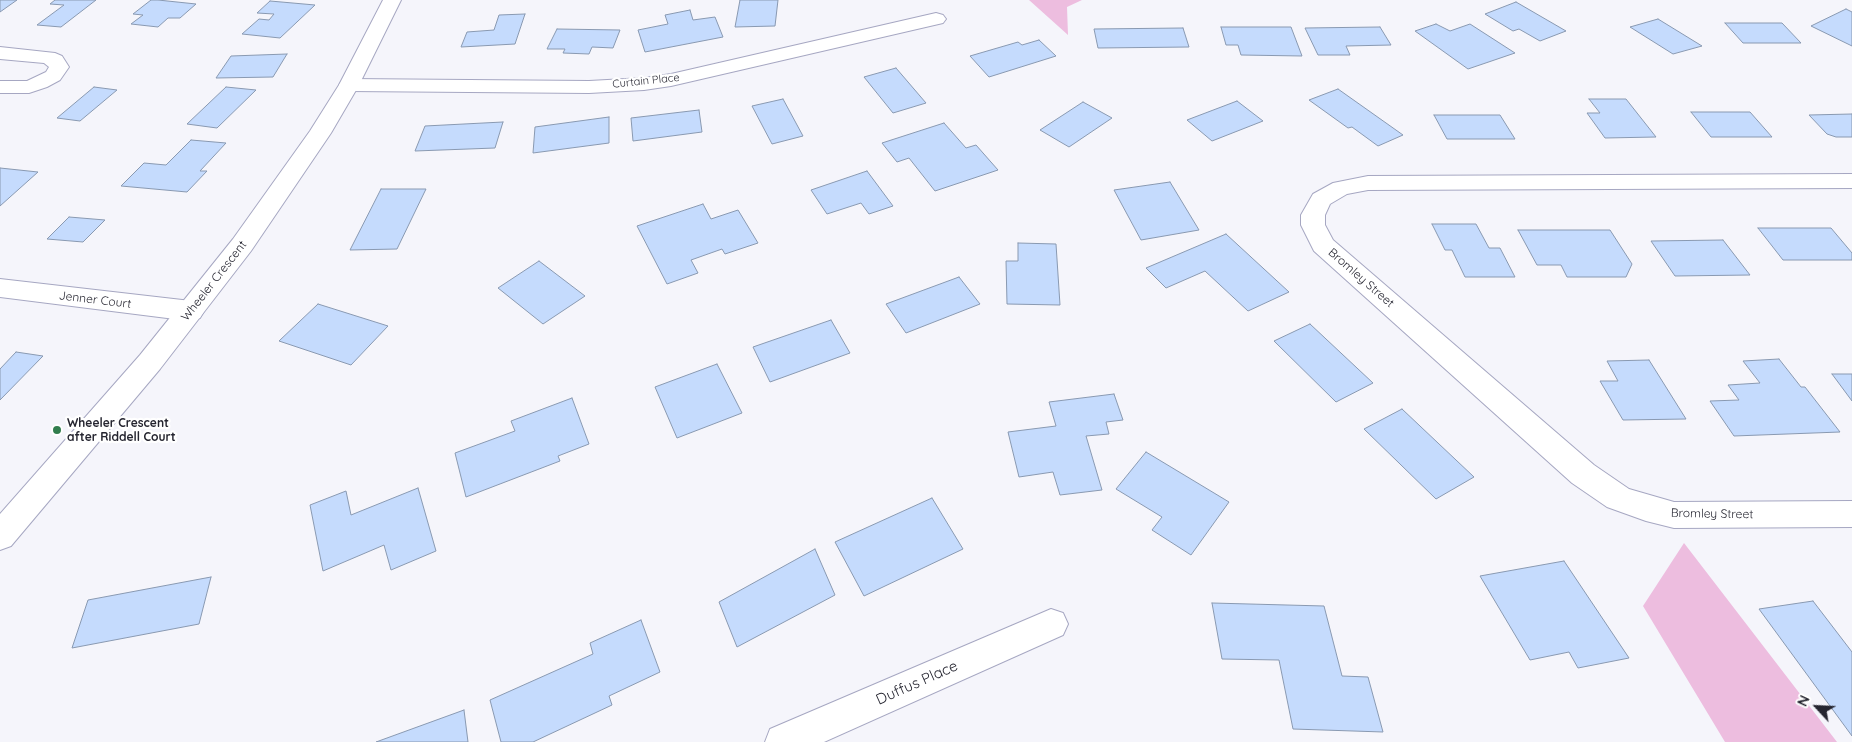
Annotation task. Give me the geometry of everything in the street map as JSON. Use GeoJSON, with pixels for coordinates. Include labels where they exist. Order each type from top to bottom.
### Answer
{"type":"FeatureCollection","features":[{"type":"Feature","properties":{"kind":"street","name":"Wheeler Crescent"},"geometry":{"type":"LineString","coordinates":[[0,536],[150,362],[242,245],[320,133],[349,85],[392,0]]}},
{"type":"Feature","properties":{"kind":"street","name":"Curtain Place"},"geometry":{"type":"LineString","coordinates":[[349,85],[589,87],[644,84],[672,80],[936,20]]}},
{"type":"Feature","properties":{"kind":"street"},"geometry":{"type":"LineString","coordinates":[[0,52],[48,57],[55,60],[59,67],[53,76],[29,87],[0,87]]}},
{"type":"Feature","properties":{"kind":"street","name":"Bromley Street"},"geometry":{"type":"LineString","coordinates":[[1852,182],[1368,183],[1340,188],[1321,199],[1313,216],[1313,225],[1323,245],[1583,474],[1618,498],[1674,515],[1852,514]]}},
{"type":"Feature","properties":{"kind":"street","name":"Jenner Court"},"geometry":{"type":"LineString","coordinates":[[0,288],[190,311]]}},
{"type":"Feature","properties":{"kind":"street","name":"Duffus Place"},"geometry":{"type":"LineString","coordinates":[[783,742],[1051,624]]}},
{"type":"Feature","properties":{"kind":"shaded area"},"geometry":{"type":"Polygon","coordinates":[[[1029,0],[1082,0],[1067,7],[1068,35],[1029,0]]]}},
{"type":"Feature","properties":{"kind":"shaded area"},"geometry":{"type":"Polygon","coordinates":[[[1684,543],[1837,742],[1725,742],[1643,606],[1684,543]]]}},
{"type":"Feature","properties":{"kind":"building"},"geometry":{"type":"Polygon","coordinates":[[[0,0],[17,0],[0,12],[0,0]]]}},
{"type":"Feature","properties":{"kind":"building"},"geometry":{"type":"Polygon","coordinates":[[[55,0],[96,0],[61,27],[37,25],[64,5],[50,4],[55,0]]]}},
{"type":"Feature","properties":{"kind":"building"},"geometry":{"type":"Polygon","coordinates":[[[151,0],[196,4],[180,18],[168,18],[158,27],[131,24],[143,15],[133,14],[151,0]]]}},
{"type":"Feature","properties":{"kind":"building"},"geometry":{"type":"Polygon","coordinates":[[[740,0],[778,0],[775,26],[735,27],[740,0]]]}},
{"type":"Feature","properties":{"kind":"building"},"geometry":{"type":"Polygon","coordinates":[[[270,1],[315,5],[280,38],[242,34],[259,19],[269,20],[274,14],[257,13],[270,1]]]}},
{"type":"Feature","properties":{"kind":"building"},"geometry":{"type":"Polygon","coordinates":[[[1516,2],[1566,31],[1540,41],[1519,29],[1513,31],[1485,14],[1516,2]]]}},
{"type":"Feature","properties":{"kind":"building"},"geometry":{"type":"Polygon","coordinates":[[[1846,9],[1852,12],[1852,46],[1811,26],[1846,9]]]}},
{"type":"Feature","properties":{"kind":"building"},"geometry":{"type":"Polygon","coordinates":[[[690,10],[693,20],[715,17],[723,37],[645,52],[638,30],[668,24],[665,15],[690,10]]]}},
{"type":"Feature","properties":{"kind":"building"},"geometry":{"type":"Polygon","coordinates":[[[525,14],[515,44],[461,47],[467,32],[494,30],[499,15],[525,14]]]}},
{"type":"Feature","properties":{"kind":"building"},"geometry":{"type":"Polygon","coordinates":[[[1658,19],[1702,46],[1673,54],[1630,27],[1658,19]]]}},
{"type":"Feature","properties":{"kind":"building"},"geometry":{"type":"Polygon","coordinates":[[[1725,23],[1782,23],[1801,43],[1743,43],[1725,23]]]}},
{"type":"Feature","properties":{"kind":"building"},"geometry":{"type":"Polygon","coordinates":[[[1436,24],[1450,31],[1470,24],[1515,53],[1468,69],[1415,31],[1436,24]]]}},
{"type":"Feature","properties":{"kind":"building"},"geometry":{"type":"Polygon","coordinates":[[[1221,27],[1291,27],[1302,56],[1241,55],[1238,45],[1226,45],[1221,27]]]}},
{"type":"Feature","properties":{"kind":"building"},"geometry":{"type":"Polygon","coordinates":[[[1380,27],[1391,45],[1346,46],[1350,55],[1318,55],[1305,28],[1380,27]]]}},
{"type":"Feature","properties":{"kind":"building"},"geometry":{"type":"Polygon","coordinates":[[[1183,28],[1189,47],[1098,48],[1094,29],[1183,28]]]}},
{"type":"Feature","properties":{"kind":"building"},"geometry":{"type":"Polygon","coordinates":[[[557,29],[620,30],[613,48],[592,47],[589,54],[563,53],[565,49],[547,49],[557,29]]]}},
{"type":"Feature","properties":{"kind":"building"},"geometry":{"type":"Polygon","coordinates":[[[1039,40],[1056,56],[989,77],[970,56],[1018,42],[1022,45],[1039,40]]]}},
{"type":"Feature","properties":{"kind":"building"},"geometry":{"type":"Polygon","coordinates":[[[287,54],[273,77],[216,78],[231,56],[287,54]]]}},
{"type":"Feature","properties":{"kind":"building"},"geometry":{"type":"Polygon","coordinates":[[[896,68],[926,103],[893,113],[864,77],[896,68]]]}},
{"type":"Feature","properties":{"kind":"building"},"geometry":{"type":"Polygon","coordinates":[[[94,87],[117,90],[80,121],[57,118],[94,87]]]}},
{"type":"Feature","properties":{"kind":"building"},"geometry":{"type":"Polygon","coordinates":[[[226,87],[256,90],[217,128],[187,124],[226,87]]]}},
{"type":"Feature","properties":{"kind":"building"},"geometry":{"type":"Polygon","coordinates":[[[1338,89],[1403,135],[1378,146],[1352,127],[1348,128],[1309,100],[1338,89]]]}},
{"type":"Feature","properties":{"kind":"building"},"geometry":{"type":"Polygon","coordinates":[[[783,99],[803,136],[772,144],[752,106],[783,99]]]}},
{"type":"Feature","properties":{"kind":"building"},"geometry":{"type":"Polygon","coordinates":[[[1589,99],[1626,99],[1656,137],[1605,138],[1587,113],[1600,113],[1589,99]]]}},
{"type":"Feature","properties":{"kind":"building"},"geometry":{"type":"Polygon","coordinates":[[[1237,101],[1263,121],[1212,141],[1187,120],[1237,101]]]}},
{"type":"Feature","properties":{"kind":"building"},"geometry":{"type":"Polygon","coordinates":[[[1083,102],[1112,118],[1069,147],[1040,130],[1083,102]]]}},
{"type":"Feature","properties":{"kind":"building"},"geometry":{"type":"Polygon","coordinates":[[[699,110],[702,132],[633,141],[631,118],[699,110]]]}},
{"type":"Feature","properties":{"kind":"building"},"geometry":{"type":"Polygon","coordinates":[[[1691,112],[1750,112],[1772,137],[1711,137],[1691,112]]]}},
{"type":"Feature","properties":{"kind":"building"},"geometry":{"type":"Polygon","coordinates":[[[1852,114],[1852,137],[1836,137],[1827,134],[1809,115],[1852,114]]]}},
{"type":"Feature","properties":{"kind":"building"},"geometry":{"type":"Polygon","coordinates":[[[1434,115],[1500,115],[1515,139],[1447,139],[1434,115]]]}},
{"type":"Feature","properties":{"kind":"building"},"geometry":{"type":"Polygon","coordinates":[[[609,117],[609,143],[533,153],[535,127],[609,117]]]}},
{"type":"Feature","properties":{"kind":"building"},"geometry":{"type":"Polygon","coordinates":[[[503,122],[495,148],[415,151],[425,126],[503,122]]]}},
{"type":"Feature","properties":{"kind":"building"},"geometry":{"type":"Polygon","coordinates":[[[944,123],[966,148],[976,145],[998,170],[935,191],[909,158],[897,162],[882,143],[944,123]]]}},
{"type":"Feature","properties":{"kind":"building"},"geometry":{"type":"Polygon","coordinates":[[[191,140],[226,143],[200,171],[207,171],[187,192],[121,186],[144,163],[166,165],[191,140]]]}},
{"type":"Feature","properties":{"kind":"building"},"geometry":{"type":"Polygon","coordinates":[[[0,168],[38,172],[0,206],[0,168]]]}},
{"type":"Feature","properties":{"kind":"building"},"geometry":{"type":"Polygon","coordinates":[[[867,171],[893,206],[869,214],[861,203],[827,214],[811,190],[867,171]]]}},
{"type":"Feature","properties":{"kind":"building"},"geometry":{"type":"Polygon","coordinates":[[[1170,182],[1199,230],[1141,240],[1114,190],[1170,182]]]}},
{"type":"Feature","properties":{"kind":"building"},"geometry":{"type":"Polygon","coordinates":[[[381,189],[426,189],[397,249],[350,250],[381,189]]]}},
{"type":"Feature","properties":{"kind":"building"},"geometry":{"type":"Polygon","coordinates":[[[703,204],[711,219],[738,210],[758,243],[725,254],[722,249],[691,260],[698,273],[667,284],[637,226],[703,204]]]}},
{"type":"Feature","properties":{"kind":"building"},"geometry":{"type":"Polygon","coordinates":[[[69,217],[105,220],[83,242],[47,239],[69,217]]]}},
{"type":"Feature","properties":{"kind":"building"},"geometry":{"type":"Polygon","coordinates":[[[1432,224],[1476,224],[1489,248],[1500,248],[1515,277],[1465,277],[1452,250],[1445,250],[1432,224]]]}},
{"type":"Feature","properties":{"kind":"building"},"geometry":{"type":"Polygon","coordinates":[[[1758,228],[1831,228],[1852,253],[1852,260],[1783,260],[1758,228]]]}},
{"type":"Feature","properties":{"kind":"building"},"geometry":{"type":"Polygon","coordinates":[[[1518,230],[1610,230],[1632,264],[1626,277],[1567,277],[1561,265],[1537,265],[1518,230]]]}},
{"type":"Feature","properties":{"kind":"building"},"geometry":{"type":"Polygon","coordinates":[[[1226,234],[1289,292],[1248,311],[1205,271],[1166,288],[1146,268],[1226,234]]]}},
{"type":"Feature","properties":{"kind":"building"},"geometry":{"type":"Polygon","coordinates":[[[1723,240],[1750,275],[1675,276],[1651,241],[1723,240]]]}},
{"type":"Feature","properties":{"kind":"building"},"geometry":{"type":"Polygon","coordinates":[[[1018,243],[1056,244],[1060,305],[1007,304],[1006,261],[1018,261],[1018,243]]]}},
{"type":"Feature","properties":{"kind":"building"},"geometry":{"type":"Polygon","coordinates":[[[539,261],[585,296],[543,324],[498,288],[539,261]]]}},
{"type":"Feature","properties":{"kind":"building"},"geometry":{"type":"Polygon","coordinates":[[[959,277],[980,304],[906,333],[886,304],[959,277]]]}},
{"type":"Feature","properties":{"kind":"building"},"geometry":{"type":"Polygon","coordinates":[[[318,304],[388,326],[351,365],[279,341],[318,304]]]}},
{"type":"Feature","properties":{"kind":"building"},"geometry":{"type":"Polygon","coordinates":[[[831,320],[850,353],[770,382],[753,347],[831,320]]]}},
{"type":"Feature","properties":{"kind":"building"},"geometry":{"type":"Polygon","coordinates":[[[1310,324],[1373,383],[1336,402],[1274,341],[1310,324]]]}},
{"type":"Feature","properties":{"kind":"building"},"geometry":{"type":"Polygon","coordinates":[[[16,352],[43,356],[0,400],[0,369],[16,352]]]}},
{"type":"Feature","properties":{"kind":"building"},"geometry":{"type":"Polygon","coordinates":[[[1779,359],[1801,387],[1805,387],[1840,432],[1734,436],[1710,401],[1739,400],[1728,385],[1760,383],[1743,361],[1779,359]]]}},
{"type":"Feature","properties":{"kind":"building"},"geometry":{"type":"Polygon","coordinates":[[[1649,360],[1686,419],[1623,420],[1600,381],[1618,381],[1607,361],[1649,360]]]}},
{"type":"Feature","properties":{"kind":"building"},"geometry":{"type":"Polygon","coordinates":[[[717,364],[742,413],[677,438],[655,387],[717,364]]]}},
{"type":"Feature","properties":{"kind":"building"},"geometry":{"type":"Polygon","coordinates":[[[1832,374],[1852,374],[1852,401],[1832,374]]]}},
{"type":"Feature","properties":{"kind":"building"},"geometry":{"type":"Polygon","coordinates":[[[1114,394],[1123,420],[1106,422],[1109,434],[1086,436],[1102,490],[1060,495],[1053,472],[1019,477],[1008,432],[1056,426],[1049,402],[1114,394]]]}},
{"type":"Feature","properties":{"kind":"building"},"geometry":{"type":"Polygon","coordinates":[[[572,398],[589,444],[558,456],[560,461],[466,497],[455,453],[515,431],[511,421],[572,398]]]}},
{"type":"Feature","properties":{"kind":"building"},"geometry":{"type":"Polygon","coordinates":[[[1402,409],[1474,477],[1436,499],[1364,429],[1402,409]]]}},
{"type":"Feature","properties":{"kind":"building"},"geometry":{"type":"Polygon","coordinates":[[[1146,452],[1229,502],[1191,555],[1152,530],[1162,517],[1116,489],[1146,452]]]}},
{"type":"Feature","properties":{"kind":"building"},"geometry":{"type":"Polygon","coordinates":[[[418,488],[436,551],[391,570],[384,545],[323,571],[310,505],[346,491],[351,515],[418,488]]]}},
{"type":"Feature","properties":{"kind":"building"},"geometry":{"type":"Polygon","coordinates":[[[932,498],[963,549],[864,596],[835,542],[932,498]]]}},
{"type":"Feature","properties":{"kind":"building"},"geometry":{"type":"Polygon","coordinates":[[[815,549],[835,595],[737,647],[719,602],[815,549]]]}},
{"type":"Feature","properties":{"kind":"building"},"geometry":{"type":"Polygon","coordinates":[[[1564,561],[1629,658],[1578,668],[1569,652],[1530,660],[1480,576],[1564,561]]]}},
{"type":"Feature","properties":{"kind":"building"},"geometry":{"type":"Polygon","coordinates":[[[211,577],[199,624],[72,648],[88,600],[211,577]]]}},
{"type":"Feature","properties":{"kind":"building"},"geometry":{"type":"Polygon","coordinates":[[[1813,601],[1852,652],[1852,736],[1759,609],[1813,601]]]}},
{"type":"Feature","properties":{"kind":"building"},"geometry":{"type":"Polygon","coordinates":[[[1212,603],[1324,606],[1342,676],[1368,677],[1383,732],[1293,729],[1279,660],[1222,659],[1212,603]]]}},
{"type":"Feature","properties":{"kind":"building"},"geometry":{"type":"Polygon","coordinates":[[[641,620],[660,672],[609,696],[612,705],[533,742],[501,742],[490,700],[593,654],[590,643],[641,620]]]}},
{"type":"Feature","properties":{"kind":"building"},"geometry":{"type":"Polygon","coordinates":[[[464,710],[468,742],[376,742],[464,710]]]}},
{"type":"Feature","properties":{"kind":"place","name":"Wheeler Crescent after Riddell Court"},"geometry":{"type":"Point","coordinates":[57,430]}}]}
